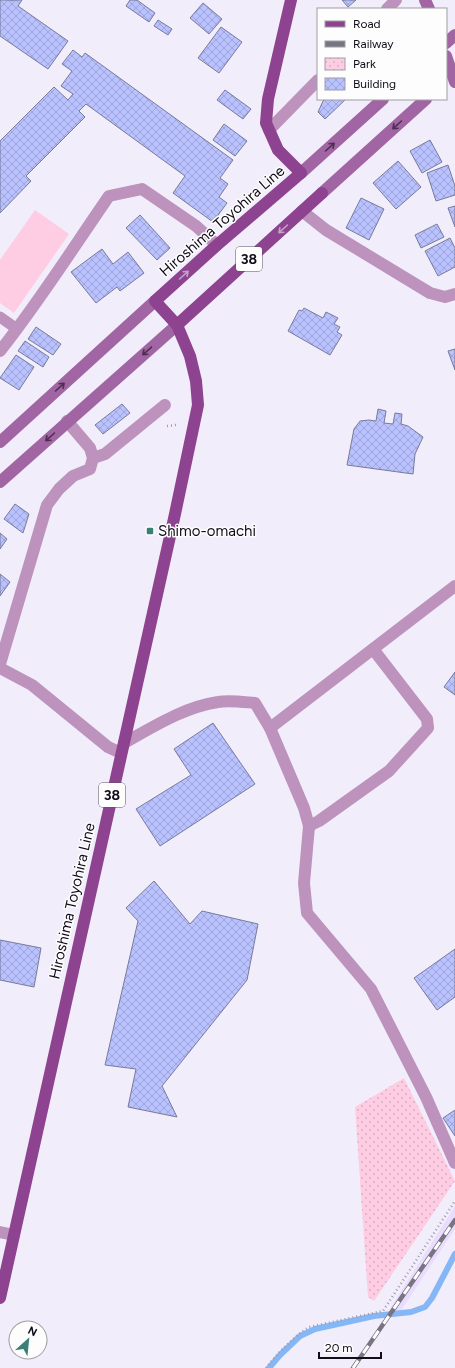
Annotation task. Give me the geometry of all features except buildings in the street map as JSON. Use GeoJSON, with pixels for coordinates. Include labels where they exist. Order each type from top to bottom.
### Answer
{"type":"FeatureCollection","features":[{"type":"Feature","properties":{"kind":"main road","name":"Hiroshima Toyohira Line"},"geometry":{"type":"LineString","coordinates":[[0,1298],[198,405],[196,381],[190,356],[177,325],[156,301],[217,245],[301,173],[278,150],[266,123],[268,99],[291,0]]}},
{"type":"Feature","properties":{"kind":"main road","name":"38"},"geometry":{"type":"LineString","coordinates":[[177,325],[322,193]]}},
{"type":"Feature","properties":{"kind":"street"},"geometry":{"type":"LineString","coordinates":[[388,8],[396,0]]}},
{"type":"Feature","properties":{"kind":"street"},"geometry":{"type":"LineString","coordinates":[[447,42],[455,35]]}},
{"type":"Feature","properties":{"kind":"street"},"geometry":{"type":"LineString","coordinates":[[447,60],[452,77]]}},
{"type":"Feature","properties":{"kind":"street"},"geometry":{"type":"LineString","coordinates":[[269,130],[317,81]]}},
{"type":"Feature","properties":{"kind":"street"},"geometry":{"type":"LineString","coordinates":[[301,173],[382,100]]}},
{"type":"Feature","properties":{"kind":"street"},"geometry":{"type":"LineString","coordinates":[[322,193],[425,100]]}},
{"type":"Feature","properties":{"kind":"street"},"geometry":{"type":"LineString","coordinates":[[0,350],[17,329],[109,196],[142,189],[196,226],[217,245]]}},
{"type":"Feature","properties":{"kind":"street"},"geometry":{"type":"LineString","coordinates":[[302,211],[326,230],[430,292],[445,297],[455,294]]}},
{"type":"Feature","properties":{"kind":"street"},"geometry":{"type":"LineString","coordinates":[[0,442],[156,301]]}},
{"type":"Feature","properties":{"kind":"street"},"geometry":{"type":"LineString","coordinates":[[0,482],[177,325]]}},
{"type":"Feature","properties":{"kind":"street"},"geometry":{"type":"LineString","coordinates":[[93,458],[105,454],[166,405]]}},
{"type":"Feature","properties":{"kind":"street"},"geometry":{"type":"LineString","coordinates":[[0,664],[47,505],[58,489],[73,476],[90,469],[93,458],[90,448],[67,421]]}},
{"type":"Feature","properties":{"kind":"street"},"geometry":{"type":"LineString","coordinates":[[270,728],[455,586]]}},
{"type":"Feature","properties":{"kind":"street"},"geometry":{"type":"LineString","coordinates":[[309,826],[319,821],[389,771],[428,728],[427,719],[373,649]]}},
{"type":"Feature","properties":{"kind":"street"},"geometry":{"type":"LineString","coordinates":[[0,668],[32,685],[108,747],[123,748],[156,725],[190,710],[218,702],[255,703],[270,728],[304,808],[309,826],[304,883],[307,913],[371,988],[426,1097],[455,1163]]}},
{"type":"Feature","properties":{"kind":"street"},"geometry":{"type":"LineString","coordinates":[[0,1232],[14,1235]]}},
{"type":"Feature","properties":{"kind":"lane"},"geometry":{"type":"LineString","coordinates":[[0,317],[17,329]]}},
{"type":"Feature","properties":{"kind":"path"},"geometry":{"type":"LineString","coordinates":[[266,1368],[277,1354],[298,1334],[309,1327],[383,1311],[455,1201]]}},
{"type":"Feature","properties":{"kind":"shaded area"},"geometry":{"type":"Polygon","coordinates":[[[455,1206],[455,1229],[400,1312],[386,1315],[455,1206]]]}},
{"type":"Feature","properties":{"kind":"green space"},"geometry":{"type":"Polygon","coordinates":[[[35,210],[69,234],[14,313],[0,303],[0,260],[35,210]]]}},
{"type":"Feature","properties":{"kind":"green space"},"geometry":{"type":"Polygon","coordinates":[[[404,1078],[455,1181],[374,1301],[368,1297],[355,1107],[404,1078]]]}},
{"type":"Feature","properties":{"kind":"waterway"},"geometry":{"type":"LineString","coordinates":[[269,1368],[300,1336],[315,1329],[374,1316],[411,1312],[425,1307],[432,1298],[455,1254]]}},
{"type":"Feature","properties":{"kind":"railway"},"geometry":{"type":"LineString","coordinates":[[353,1368],[455,1220]]}},
{"type":"Feature","properties":{"kind":"place","name":"Shimo-omachi"},"geometry":{"type":"Point","coordinates":[150,531]}}]}
